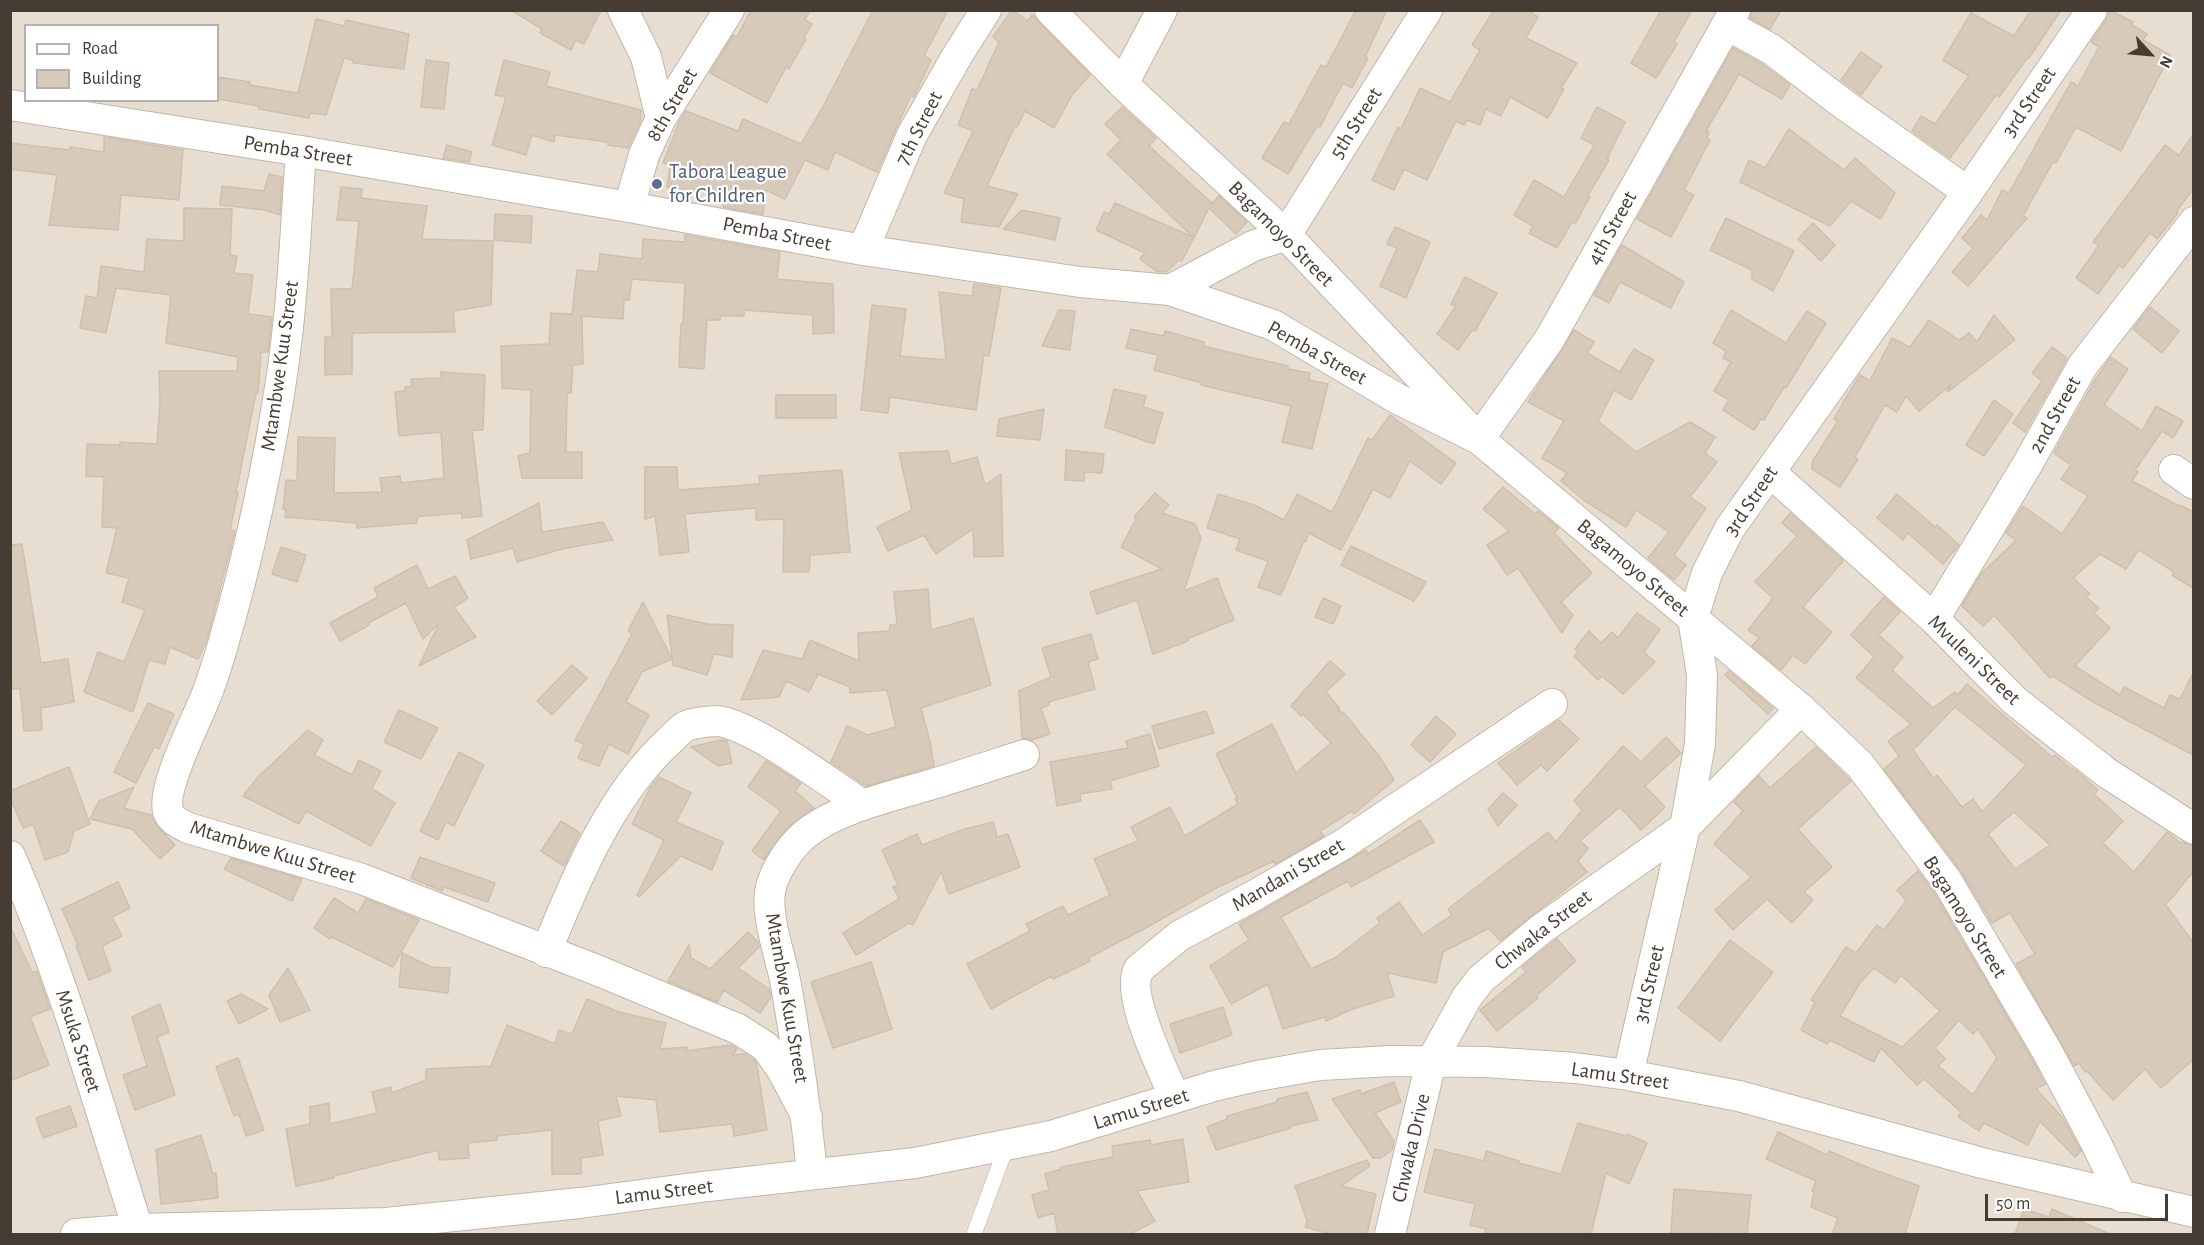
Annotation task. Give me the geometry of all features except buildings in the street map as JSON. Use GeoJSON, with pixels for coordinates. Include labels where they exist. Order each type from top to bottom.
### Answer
{"type":"FeatureCollection","features":[{"type":"Feature","properties":{"kind":"street"},"geometry":{"type":"LineString","coordinates":[[623,10],[646,57],[661,118]]}},
{"type":"Feature","properties":{"kind":"street","name":"8th Street"},"geometry":{"type":"LineString","coordinates":[[629,207],[644,154],[661,118],[729,10]]}},
{"type":"Feature","properties":{"kind":"street","name":"7th Street"},"geometry":{"type":"LineString","coordinates":[[862,250],[912,135],[986,10]]}},
{"type":"Feature","properties":{"kind":"street","name":"Bagamoyo Street"},"geometry":{"type":"LineString","coordinates":[[1050,10],[1123,84],[1286,235],[1479,439],[1801,709],[1860,765],[1947,881],[2046,1051],[2096,1143],[2122,1197]]}},
{"type":"Feature","properties":{"kind":"street"},"geometry":{"type":"LineString","coordinates":[[1123,84],[1162,10]]}},
{"type":"Feature","properties":{"kind":"street","name":"5th Street"},"geometry":{"type":"LineString","coordinates":[[1286,235],[1426,10]]}},
{"type":"Feature","properties":{"kind":"street","name":"3rd Street"},"geometry":{"type":"LineString","coordinates":[[1628,1075],[1685,827],[1700,744],[1702,675],[1693,618],[1707,573],[1730,528],[1968,192],[2092,10]]}},
{"type":"Feature","properties":{"kind":"street"},"geometry":{"type":"LineString","coordinates":[[1731,18],[1842,103],[1968,192]]}},
{"type":"Feature","properties":{"kind":"street","name":"4th Street"},"geometry":{"type":"LineString","coordinates":[[1479,439],[1549,340],[1731,18]]}},
{"type":"Feature","properties":{"kind":"street","name":"Pemba Street"},"geometry":{"type":"LineString","coordinates":[[10,105],[301,151],[629,207],[862,250],[1080,282],[1170,290],[1273,326],[1398,399],[1479,439]]}},
{"type":"Feature","properties":{"kind":"street","name":"Mtambwe Kuu Street"},"geometry":{"type":"LineString","coordinates":[[301,151],[294,264],[283,368],[264,483],[244,570],[221,652],[208,691],[174,774],[168,811],[174,820],[188,828],[362,879],[738,1029],[766,1047],[782,1070],[807,1117]]}},
{"type":"Feature","properties":{"kind":"street","name":"2nd Street"},"geometry":{"type":"LineString","coordinates":[[1934,619],[2027,465],[2083,365],[2193,222]]}},
{"type":"Feature","properties":{"kind":"street"},"geometry":{"type":"LineString","coordinates":[[1170,290],[1253,246],[1286,235]]}},
{"type":"Feature","properties":{"kind":"street","name":"Mvuleni Street"},"geometry":{"type":"LineString","coordinates":[[1770,472],[1934,619],[2015,701],[2107,773],[2193,830]]}},
{"type":"Feature","properties":{"kind":"street","name":"Mandani Street"},"geometry":{"type":"LineString","coordinates":[[1175,1098],[1145,1028],[1134,987],[1135,975],[1139,969],[1179,936],[1342,845],[1552,704]]}},
{"type":"Feature","properties":{"kind":"street","name":"Chwaka Street"},"geometry":{"type":"LineString","coordinates":[[1431,1062],[1467,996],[1498,963],[1587,895],[1685,827],[1801,709]]}},
{"type":"Feature","properties":{"kind":"street"},"geometry":{"type":"LineString","coordinates":[[546,951],[572,887],[594,843],[625,794],[653,756],[686,726],[717,721],[747,731],[863,805]]}},
{"type":"Feature","properties":{"kind":"street","name":"Mtambwe Kuu Street"},"geometry":{"type":"LineString","coordinates":[[812,1174],[807,1117],[784,972],[771,918],[771,887],[784,858],[803,836],[831,819],[863,805],[1024,755]]}},
{"type":"Feature","properties":{"kind":"street","name":"Msuka Street"},"geometry":{"type":"LineString","coordinates":[[10,856],[36,916],[59,979],[138,1229]]}},
{"type":"Feature","properties":{"kind":"street","name":"Lamu Street"},"geometry":{"type":"LineString","coordinates":[[76,1234],[138,1229],[386,1223],[557,1206],[915,1163],[1051,1136],[1225,1083],[1320,1065],[1369,1062],[1485,1062],[1575,1068],[1628,1075],[1739,1096],[1982,1163],[2193,1212]]}},
{"type":"Feature","properties":{"kind":"street","name":"Chwaka Drive"},"geometry":{"type":"LineString","coordinates":[[1390,1234],[1431,1062]]}},
{"type":"Feature","properties":{"kind":"lane"},"geometry":{"type":"LineString","coordinates":[[974,1234],[1007,1145]]}},
{"type":"Feature","properties":{"kind":"shaded area"},"geometry":{"type":"Polygon","coordinates":[[[11,11],[2193,11],[2193,1234],[11,1234],[11,11]]]}},
{"type":"Feature","properties":{"kind":"place","name":"Tabora League for Children"},"geometry":{"type":"Point","coordinates":[657,184]}}]}
